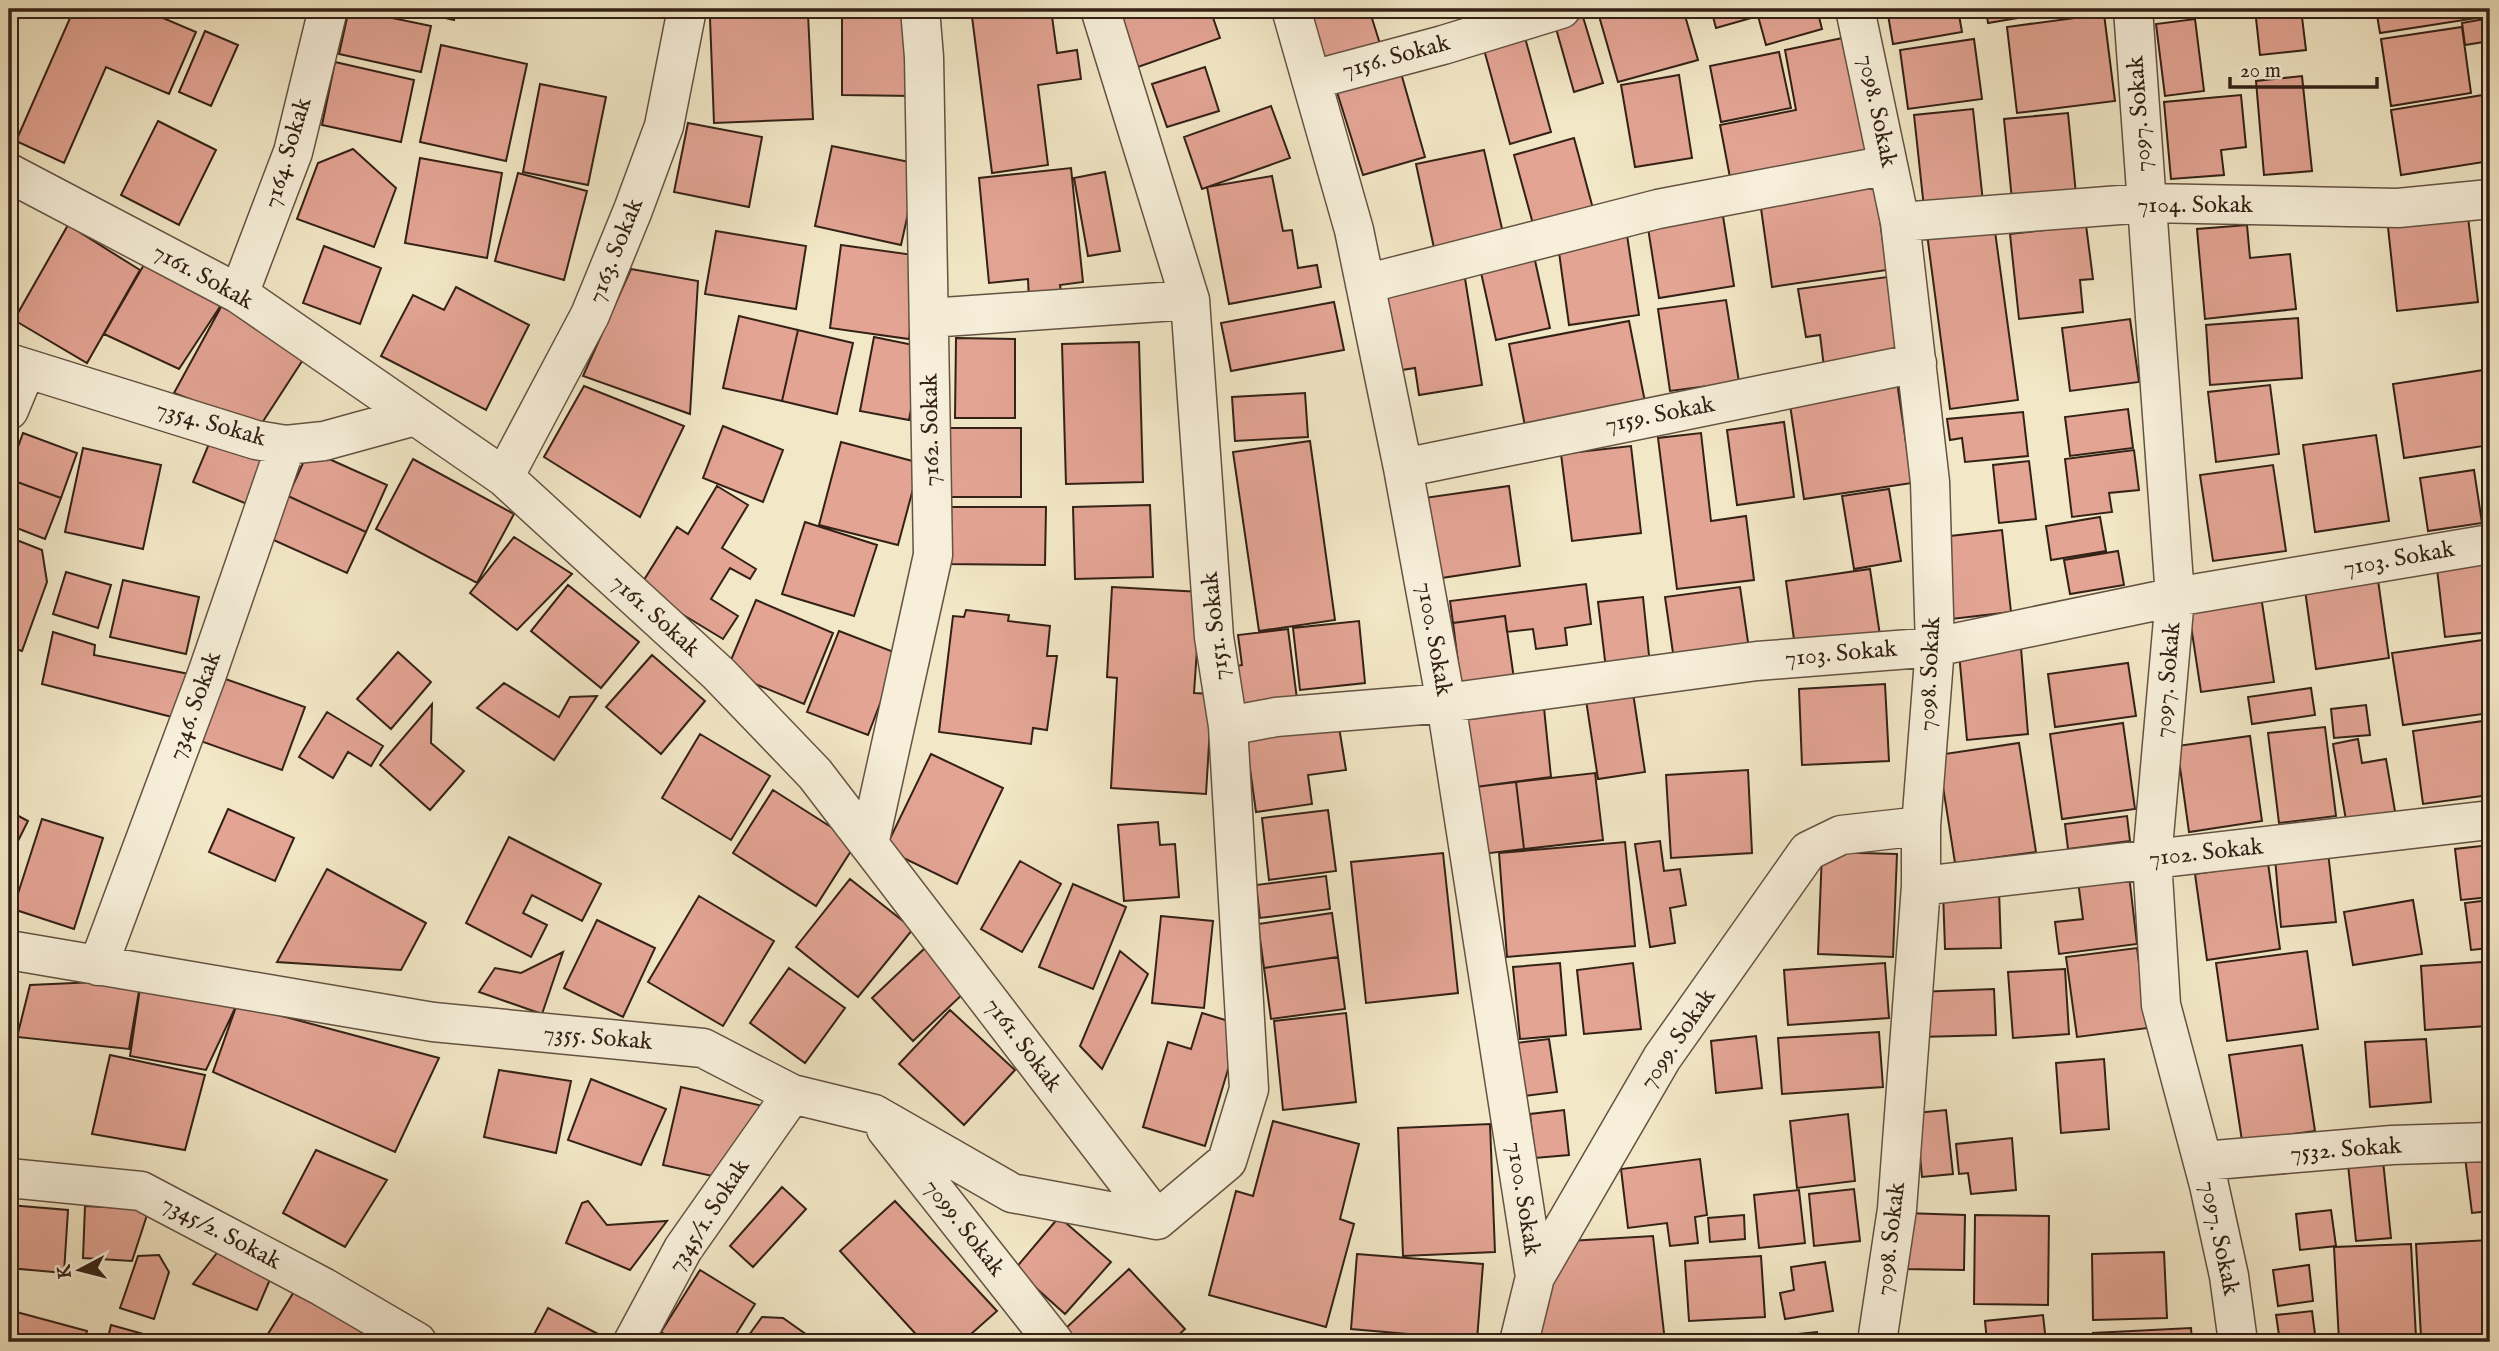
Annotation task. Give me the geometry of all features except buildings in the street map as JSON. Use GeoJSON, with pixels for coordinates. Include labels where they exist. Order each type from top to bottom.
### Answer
{"type":"FeatureCollection","features":[{"type":"Feature","properties":{"kind":"street","name":"7164. Sokak"},"geometry":{"type":"LineString","coordinates":[[239,294],[293,152],[328,9]]}},
{"type":"Feature","properties":{"kind":"street","name":"7163. Sokak"},"geometry":{"type":"LineString","coordinates":[[505,477],[590,315],[633,211],[664,125],[687,9]]}},
{"type":"Feature","properties":{"kind":"street","name":"7162. Sokak"},"geometry":{"type":"LineString","coordinates":[[869,844],[933,555],[924,57],[920,9]]}},
{"type":"Feature","properties":{"kind":"street","name":"7151. Sokak"},"geometry":{"type":"LineString","coordinates":[[1100,9],[1190,300],[1214,637],[1228,726],[1249,1089],[1227,1161],[1157,1220]]}},
{"type":"Feature","properties":{"kind":"street","name":"7100. Sokak"},"geometry":{"type":"LineString","coordinates":[[1291,9],[1354,230],[1403,468],[1446,703],[1535,1277]]}},
{"type":"Feature","properties":{"kind":"street","name":"7156. Sokak"},"geometry":{"type":"LineString","coordinates":[[1312,80],[1443,45],[1561,9]]}},
{"type":"Feature","properties":{"kind":"street","name":"7098. Sokak"},"geometry":{"type":"LineString","coordinates":[[1856,9],[1900,222],[1930,482],[1935,646],[1921,826],[1921,886],[1897,1209],[1877,1342]]}},
{"type":"Feature","properties":{"kind":"street","name":"7097. Sokak"},"geometry":{"type":"LineString","coordinates":[[2134,9],[2175,597],[2152,859],[2161,1005],[2203,1161],[2229,1276],[2238,1342]]}},
{"type":"Feature","properties":{"kind":"street"},"geometry":{"type":"LineString","coordinates":[[1365,284],[1658,209],[1888,165]]}},
{"type":"Feature","properties":{"kind":"street","name":"7161. Sokak"},"geometry":{"type":"LineString","coordinates":[[9,173],[239,294],[505,477],[719,674],[815,774],[1157,1220]]}},
{"type":"Feature","properties":{"kind":"street","name":"7104. Sokak"},"geometry":{"type":"LineString","coordinates":[[1900,222],[2146,203],[2398,208],[2490,199]]}},
{"type":"Feature","properties":{"kind":"street"},"geometry":{"type":"LineString","coordinates":[[929,318],[1190,300]]}},
{"type":"Feature","properties":{"kind":"street","name":"7159. Sokak"},"geometry":{"type":"LineString","coordinates":[[1403,468],[1917,363]]}},
{"type":"Feature","properties":{"kind":"street"},"geometry":{"type":"LineString","coordinates":[[9,410],[18,366]]}},
{"type":"Feature","properties":{"kind":"street","name":"7354. Sokak"},"geometry":{"type":"LineString","coordinates":[[18,366],[256,440],[286,445],[324,440],[415,416]]}},
{"type":"Feature","properties":{"kind":"street","name":"7346. Sokak"},"geometry":{"type":"LineString","coordinates":[[98,966],[207,674],[286,445]]}},
{"type":"Feature","properties":{"kind":"street","name":"7103. Sokak"},"geometry":{"type":"LineString","coordinates":[[1228,726],[1276,717],[1446,703],[1757,661],[1935,646],[2175,597],[2490,544]]}},
{"type":"Feature","properties":{"kind":"street","name":"7102. Sokak"},"geometry":{"type":"LineString","coordinates":[[1921,886],[2490,820]]}},
{"type":"Feature","properties":{"kind":"street","name":"7099. Sokak"},"geometry":{"type":"LineString","coordinates":[[1519,1342],[1535,1277],[1662,1058],[1808,851],[1841,835],[1921,826]]}},
{"type":"Feature","properties":{"kind":"street","name":"7355. Sokak"},"geometry":{"type":"LineString","coordinates":[[10,957],[98,966],[433,1023],[703,1048],[792,1094],[874,1114],[1012,1194],[1157,1220]]}},
{"type":"Feature","properties":{"kind":"street","name":"7345/1. Sokak"},"geometry":{"type":"LineString","coordinates":[[633,1342],[683,1250],[792,1094]]}},
{"type":"Feature","properties":{"kind":"street","name":"7099. Sokak"},"geometry":{"type":"LineString","coordinates":[[874,1114],[1054,1342]]}},
{"type":"Feature","properties":{"kind":"street","name":"7532. Sokak"},"geometry":{"type":"LineString","coordinates":[[2203,1161],[2392,1145],[2490,1142]]}},
{"type":"Feature","properties":{"kind":"street","name":"7345/2. Sokak"},"geometry":{"type":"LineString","coordinates":[[9,1178],[141,1191],[323,1286],[417,1342]]}}]}
